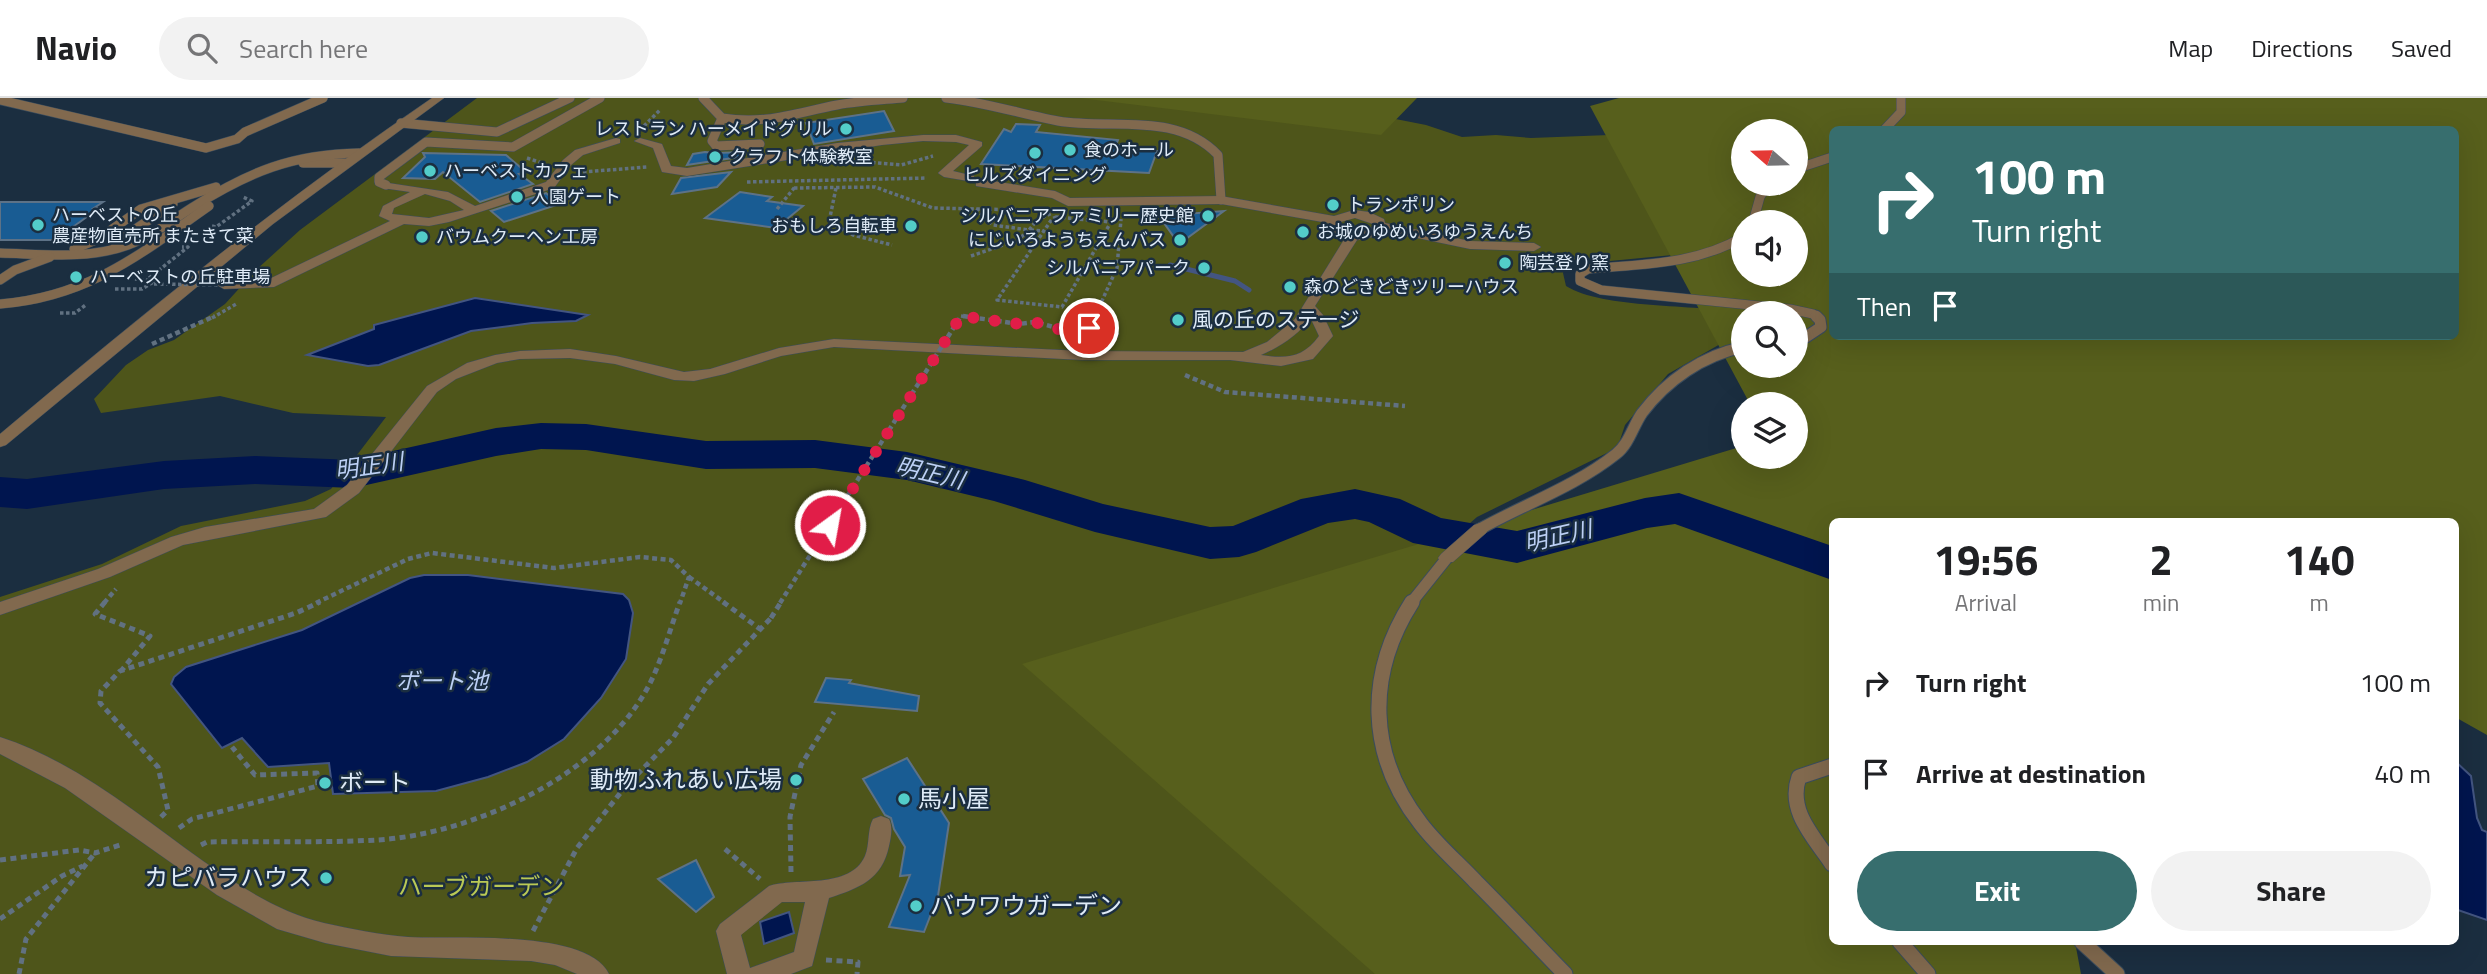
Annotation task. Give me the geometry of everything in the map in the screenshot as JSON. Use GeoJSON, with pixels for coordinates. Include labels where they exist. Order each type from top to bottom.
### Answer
{"type":"FeatureCollection","features":[{"type":"Feature","properties":{"kind":"street"},"geometry":{"type":"LineString","coordinates":[[0,442],[212,263],[345,163],[439,98]]}},
{"type":"Feature","properties":{"kind":"street"},"geometry":{"type":"LineString","coordinates":[[638,137],[658,146],[666,169],[687,172],[761,159],[924,139],[958,138],[978,144],[944,173]]}},
{"type":"Feature","properties":{"kind":"street"},"geometry":{"type":"LineString","coordinates":[[422,191],[389,206],[384,216],[416,224],[441,221],[473,211],[550,186],[557,181],[561,169],[592,146],[616,141]]}},
{"type":"Feature","properties":{"kind":"street"},"geometry":{"type":"LineString","coordinates":[[761,144],[761,159]]}},
{"type":"Feature","properties":{"kind":"street"},"geometry":{"type":"LineString","coordinates":[[944,173],[1055,195],[1068,202],[1221,200],[1335,220],[1346,215],[1362,214],[1375,218],[1381,226],[1471,245],[1534,247]]}},
{"type":"Feature","properties":{"kind":"street"},"geometry":{"type":"LineString","coordinates":[[386,185],[462,200],[473,211]]}},
{"type":"Feature","properties":{"kind":"street"},"geometry":{"type":"LineString","coordinates":[[1335,220],[1336,229],[1353,236],[1369,235],[1381,226]]}},
{"type":"Feature","properties":{"kind":"street"},"geometry":{"type":"LineString","coordinates":[[224,285],[269,284],[401,221]]}},
{"type":"Feature","properties":{"kind":"street"},"geometry":{"type":"LineString","coordinates":[[1247,356],[1289,334],[1301,321],[1307,307],[1353,236]]}},
{"type":"Feature","properties":{"kind":"street"},"geometry":{"type":"LineString","coordinates":[[0,609],[104,573],[177,541],[205,533],[320,513],[354,489],[432,389],[447,375],[470,365],[525,355],[584,356],[615,360],[665,374],[695,376],[808,345],[834,343],[1146,358],[1247,356],[1272,363],[1300,359],[1318,349],[1326,336],[1316,315],[1307,307]]}},
{"type":"Feature","properties":{"kind":"street"},"geometry":{"type":"LineString","coordinates":[[1447,558],[1480,529]]}},
{"type":"Feature","properties":{"kind":"street"},"geometry":{"type":"LineString","coordinates":[[0,745],[62,776],[233,894],[298,926],[405,947],[523,950],[559,956],[588,967],[597,974]]}},
{"type":"Feature","properties":{"kind":"street"},"geometry":{"type":"LineString","coordinates":[[739,974],[728,931],[780,893],[819,892],[862,877],[876,860],[881,825]]}},
{"type":"Feature","properties":{"kind":"street"},"geometry":{"type":"LineString","coordinates":[[759,974],[804,959],[819,892]]}},
{"type":"Feature","properties":{"kind":"lane"},"geometry":{"type":"LineString","coordinates":[[0,100],[206,148],[237,139],[245,132],[323,98]]}},
{"type":"Feature","properties":{"kind":"lane"},"geometry":{"type":"LineString","coordinates":[[401,123],[497,132],[570,98]]}},
{"type":"Feature","properties":{"kind":"lane"},"geometry":{"type":"LineString","coordinates":[[386,185],[379,182],[379,177],[426,142],[513,147],[600,98]]}},
{"type":"Feature","properties":{"kind":"lane"},"geometry":{"type":"LineString","coordinates":[[703,98],[722,118],[752,124],[770,123],[843,104],[903,98]]}},
{"type":"Feature","properties":{"kind":"lane"},"geometry":{"type":"LineString","coordinates":[[946,98],[976,100],[1073,123],[1159,126],[1182,131],[1207,142],[1218,155],[1221,200]]}},
{"type":"Feature","properties":{"kind":"lane"},"geometry":{"type":"LineString","coordinates":[[1888,126],[1901,112],[1901,98]]}},
{"type":"Feature","properties":{"kind":"lane"},"geometry":{"type":"LineString","coordinates":[[722,118],[712,141],[716,146],[761,144]]}},
{"type":"Feature","properties":{"kind":"lane"},"geometry":{"type":"LineString","coordinates":[[0,280],[15,270],[98,239],[141,209],[180,199],[290,159],[331,152],[359,153]]}},
{"type":"Feature","properties":{"kind":"lane"},"geometry":{"type":"LineString","coordinates":[[1808,166],[1829,159]]}},
{"type":"Feature","properties":{"kind":"lane"},"geometry":{"type":"LineString","coordinates":[[0,304],[36,303],[89,285],[262,172],[306,162],[345,163]]}},
{"type":"Feature","properties":{"kind":"lane"},"geometry":{"type":"LineString","coordinates":[[0,253],[90,253],[114,249],[139,240],[234,180]]}},
{"type":"Feature","properties":{"kind":"lane"},"geometry":{"type":"LineString","coordinates":[[90,253],[132,233],[180,199]]}},
{"type":"Feature","properties":{"kind":"lane"},"geometry":{"type":"LineString","coordinates":[[1731,244],[1695,257],[1588,269],[1580,274],[1580,281],[1601,290],[1731,303]]}},
{"type":"Feature","properties":{"kind":"lane"},"geometry":{"type":"LineString","coordinates":[[90,253],[106,261],[111,271]]}},
{"type":"Feature","properties":{"kind":"lane"},"geometry":{"type":"LineString","coordinates":[[1808,313],[1820,320],[1821,327],[1808,334]]}},
{"type":"Feature","properties":{"kind":"lane"},"geometry":{"type":"LineString","coordinates":[[1480,529],[1530,505],[1606,462],[1627,446],[1632,429],[1672,382],[1691,367],[1712,356],[1731,350]]}},
{"type":"Feature","properties":{"kind":"lane"},"geometry":{"type":"LineString","coordinates":[[1447,558],[1411,599],[1393,632],[1380,671],[1377,711],[1384,754],[1404,800],[1421,824],[1565,974]]}},
{"type":"Feature","properties":{"kind":"lane"},"geometry":{"type":"LineString","coordinates":[[1829,767],[1799,777],[1793,788],[1796,808],[1829,859]]}},
{"type":"Feature","properties":{"kind":"lane"},"geometry":{"type":"LineString","coordinates":[[1903,945],[1928,974]]}},
{"type":"Feature","properties":{"kind":"lane"},"geometry":{"type":"LineString","coordinates":[[2085,945],[2117,974]]}},
{"type":"Feature","properties":{"kind":"path"},"geometry":{"type":"LineString","coordinates":[[638,137],[660,110]]}},
{"type":"Feature","properties":{"kind":"path"},"geometry":{"type":"LineString","coordinates":[[513,147],[528,159],[561,169],[631,170],[662,163]]}},
{"type":"Feature","properties":{"kind":"path"},"geometry":{"type":"LineString","coordinates":[[859,160],[901,165],[936,155]]}},
{"type":"Feature","properties":{"kind":"path"},"geometry":{"type":"LineString","coordinates":[[777,209],[797,183],[914,180],[944,173]]}},
{"type":"Feature","properties":{"kind":"path"},"geometry":{"type":"LineString","coordinates":[[794,188],[875,187],[933,208],[1028,210]]}},
{"type":"Feature","properties":{"kind":"path"},"geometry":{"type":"LineString","coordinates":[[836,188],[829,222],[853,235],[892,245]]}},
{"type":"Feature","properties":{"kind":"path"},"geometry":{"type":"LineString","coordinates":[[523,950],[577,848],[625,787],[673,738],[708,684],[771,618],[961,316],[1019,324],[1026,321],[1037,322],[1043,326],[1063,329],[1089,328],[1119,269],[1122,237],[1119,201]]}},
{"type":"Feature","properties":{"kind":"path"},"geometry":{"type":"LineString","coordinates":[[976,209],[993,225],[1044,231]]}},
{"type":"Feature","properties":{"kind":"path"},"geometry":{"type":"LineString","coordinates":[[971,256],[1018,240],[1037,220],[1051,215],[1054,210],[1041,210]]}},
{"type":"Feature","properties":{"kind":"path"},"geometry":{"type":"LineString","coordinates":[[1052,219],[997,300],[1062,307],[1111,222]]}},
{"type":"Feature","properties":{"kind":"path"},"geometry":{"type":"LineString","coordinates":[[143,278],[155,281],[154,284]]}},
{"type":"Feature","properties":{"kind":"path"},"geometry":{"type":"LineString","coordinates":[[127,290],[137,290],[154,284],[224,285]]}},
{"type":"Feature","properties":{"kind":"path"},"geometry":{"type":"LineString","coordinates":[[147,346],[204,323],[269,284]]}},
{"type":"Feature","properties":{"kind":"path"},"geometry":{"type":"LineString","coordinates":[[1146,358],[1225,392],[1405,406]]}},
{"type":"Feature","properties":{"kind":"path"},"geometry":{"type":"LineString","coordinates":[[120,671],[296,612],[408,559],[432,553],[554,568],[640,557],[671,559],[682,567],[689,577],[760,629]]}},
{"type":"Feature","properties":{"kind":"path"},"geometry":{"type":"LineString","coordinates":[[147,554],[95,614],[150,636],[100,691],[100,703],[158,767],[169,810],[161,843]]}},
{"type":"Feature","properties":{"kind":"path"},"geometry":{"type":"LineString","coordinates":[[161,843],[379,840],[446,828],[509,804],[575,769],[618,730],[653,678],[689,577]]}},
{"type":"Feature","properties":{"kind":"path"},"geometry":{"type":"LineString","coordinates":[[725,849],[780,893],[791,875],[790,817],[801,765],[834,712]]}},
{"type":"Feature","properties":{"kind":"path"},"geometry":{"type":"LineString","coordinates":[[161,843],[192,818],[318,786],[317,773],[255,775],[232,747]]}},
{"type":"Feature","properties":{"kind":"path"},"geometry":{"type":"LineString","coordinates":[[0,860],[79,850],[95,853],[26,939],[19,974]]}},
{"type":"Feature","properties":{"kind":"path"},"geometry":{"type":"LineString","coordinates":[[0,919],[62,876],[87,864]]}},
{"type":"Feature","properties":{"kind":"path"},"geometry":{"type":"LineString","coordinates":[[804,959],[858,962],[858,974]]}},
{"type":"Feature","properties":{"kind":"green space","name":"ハーブガーデン"},"geometry":{"type":"Polygon","coordinates":[[[477,98],[1231,98],[1360,112],[1426,125],[1462,137],[1609,135],[1731,180],[1731,196],[1744,196],[1745,210],[1731,210],[1731,232],[1683,254],[1610,261],[1591,258],[1574,261],[1565,267],[1563,273],[1566,286],[1603,299],[1731,311],[1731,330],[1722,343],[1668,374],[1625,425],[1619,443],[1609,452],[1477,517],[1447,543],[1545,974],[0,974],[0,597],[102,564],[181,526],[305,501],[331,489],[386,417],[293,413],[220,396],[101,413],[94,399],[126,365],[148,350],[174,340],[225,304],[256,270],[300,230],[477,98]]]}},
{"type":"Feature","properties":{"kind":"green space"},"geometry":{"type":"Polygon","coordinates":[[[1080,98],[1417,98],[1381,135],[1080,98]]]}},
{"type":"Feature","properties":{"kind":"green space"},"geometry":{"type":"Polygon","coordinates":[[[1619,98],[2487,98],[2487,735],[2459,719],[2459,518],[1829,518],[1829,945],[2076,945],[2081,974],[1375,974],[1022,664],[1731,450],[1731,469],[1808,469],[1808,392],[1744,392],[1736,378],[1808,378],[1808,301],[1731,301],[1731,369],[1590,106],[1619,98]]]}},
{"type":"Feature","properties":{"kind":"water"},"geometry":{"type":"Polygon","coordinates":[[[475,298],[588,315],[576,321],[532,323],[471,331],[379,365],[368,366],[307,355],[374,329],[374,325],[475,298]]]}},
{"type":"Feature","properties":{"kind":"water","name":"ボート池"},"geometry":{"type":"Polygon","coordinates":[[[424,575],[468,575],[623,594],[629,600],[633,613],[626,659],[601,698],[564,739],[527,762],[488,777],[436,791],[333,794],[329,763],[268,767],[242,738],[222,748],[171,684],[174,677],[186,667],[302,630],[410,578],[424,575]]]}},
{"type":"Feature","properties":{"kind":"water"},"geometry":{"type":"Polygon","coordinates":[[[2459,765],[2471,776],[2477,818],[2482,830],[2487,832],[2487,920],[2459,910],[2459,765]]]}},
{"type":"Feature","properties":{"kind":"water"},"geometry":{"type":"Polygon","coordinates":[[[789,912],[794,933],[764,944],[760,922],[789,912]]]}},
{"type":"Feature","properties":{"kind":"building","name":"レストラン ハーメイドグリル"},"geometry":{"type":"Polygon","coordinates":[[[884,111],[894,131],[814,144],[806,123],[884,111]]]}},
{"type":"Feature","properties":{"kind":"building","name":"食のホール"},"geometry":{"type":"Polygon","coordinates":[[[1016,124],[1040,125],[1036,132],[1118,140],[1116,145],[1122,145],[1121,149],[1157,151],[1149,173],[981,164],[1004,129],[1011,132],[1016,124]]]}},
{"type":"Feature","properties":{"kind":"building","name":"クラフト体験教室"},"geometry":{"type":"Polygon","coordinates":[[[741,152],[739,157],[687,165],[693,154],[741,152]]]}},
{"type":"Feature","properties":{"kind":"building"},"geometry":{"type":"Polygon","coordinates":[[[423,153],[506,155],[526,172],[519,174],[533,184],[480,202],[443,172],[435,179],[403,178],[425,157],[423,153]]]}},
{"type":"Feature","properties":{"kind":"building"},"geometry":{"type":"Polygon","coordinates":[[[731,172],[717,187],[672,194],[681,178],[731,172]]]}},
{"type":"Feature","properties":{"kind":"building"},"geometry":{"type":"Polygon","coordinates":[[[740,192],[772,197],[767,201],[803,206],[776,228],[705,218],[740,192]]]}},
{"type":"Feature","properties":{"kind":"building"},"geometry":{"type":"Polygon","coordinates":[[[546,193],[559,204],[504,222],[491,211],[546,193]]]}},
{"type":"Feature","properties":{"kind":"building","name":"ハーベストの丘 農産物直売所 またきて菜"},"geometry":{"type":"Polygon","coordinates":[[[0,202],[103,202],[94,208],[99,208],[55,240],[0,240],[0,202]]]}},
{"type":"Feature","properties":{"kind":"building"},"geometry":{"type":"Polygon","coordinates":[[[1224,211],[1179,244],[1159,216],[1224,211]]]}},
{"type":"Feature","properties":{"kind":"building"},"geometry":{"type":"Polygon","coordinates":[[[826,678],[851,680],[849,683],[919,696],[917,711],[815,702],[826,678]]]}},
{"type":"Feature","properties":{"kind":"building"},"geometry":{"type":"Polygon","coordinates":[[[907,758],[949,823],[938,896],[924,932],[889,927],[910,875],[900,876],[905,847],[891,818],[885,815],[863,779],[907,758]]]}},
{"type":"Feature","properties":{"kind":"building"},"geometry":{"type":"Polygon","coordinates":[[[696,860],[714,897],[696,912],[658,879],[696,860]]]}},
{"type":"Feature","properties":{"kind":"waterway"},"geometry":{"type":"LineString","coordinates":[[1170,265],[1235,281],[1249,290]]}},
{"type":"Feature","properties":{"kind":"waterway","name":"明正川"},"geometry":{"type":"LineString","coordinates":[[0,492],[27,494],[164,475],[255,470],[353,474],[496,442],[541,436],[586,437],[706,455],[815,454],[907,466],[1008,490],[1095,517],[1210,543],[1239,541],[1318,510],[1355,504],[1383,510],[1430,532],[1517,547],[1645,513],[1679,508],[1829,563]]}},
{"type":"Feature","properties":{"kind":"place","name":"レストラン ハーメイドグリル"},"geometry":{"type":"Point","coordinates":[846,129]}},
{"type":"Feature","properties":{"kind":"place","name":"食のホール"},"geometry":{"type":"Point","coordinates":[1070,150]}},
{"type":"Feature","properties":{"kind":"place","name":"ヒルズダイニング"},"geometry":{"type":"Point","coordinates":[1035,153]}},
{"type":"Feature","properties":{"kind":"place","name":"クラフト体験教室"},"geometry":{"type":"Point","coordinates":[715,157]}},
{"type":"Feature","properties":{"kind":"place","name":"ハーベストカフェ"},"geometry":{"type":"Point","coordinates":[430,171]}},
{"type":"Feature","properties":{"kind":"place","name":"入園ゲート"},"geometry":{"type":"Point","coordinates":[517,197]}},
{"type":"Feature","properties":{"kind":"place","name":"トランポリン"},"geometry":{"type":"Point","coordinates":[1333,205]}},
{"type":"Feature","properties":{"kind":"place","name":"シルバニアファミリー歴史館"},"geometry":{"type":"Point","coordinates":[1208,216]}},
{"type":"Feature","properties":{"kind":"place","name":"ハーベストの丘 農産物直売所 またきて菜"},"geometry":{"type":"Point","coordinates":[38,225]}},
{"type":"Feature","properties":{"kind":"place","name":"おもしろ自転車"},"geometry":{"type":"Point","coordinates":[911,226]}},
{"type":"Feature","properties":{"kind":"place","name":"お城のゆめいろゆうえんち"},"geometry":{"type":"Point","coordinates":[1303,232]}},
{"type":"Feature","properties":{"kind":"place","name":"バウムクーヘン工房"},"geometry":{"type":"Point","coordinates":[422,237]}},
{"type":"Feature","properties":{"kind":"place","name":"にじいろようちえんバス"},"geometry":{"type":"Point","coordinates":[1180,240]}},
{"type":"Feature","properties":{"kind":"place","name":"陶芸登り窯"},"geometry":{"type":"Point","coordinates":[1505,263]}},
{"type":"Feature","properties":{"kind":"place","name":"シルバニアパーク"},"geometry":{"type":"Point","coordinates":[1204,268]}},
{"type":"Feature","properties":{"kind":"place","name":"ハーベストの丘駐車場"},"geometry":{"type":"Point","coordinates":[76,277]}},
{"type":"Feature","properties":{"kind":"place","name":"森のどきどきツリーハウス"},"geometry":{"type":"Point","coordinates":[1290,287]}},
{"type":"Feature","properties":{"kind":"place","name":"風の丘のステージ"},"geometry":{"type":"Point","coordinates":[1178,320]}},
{"type":"Feature","properties":{"kind":"place","name":"動物ふれあい広場"},"geometry":{"type":"Point","coordinates":[796,780]}},
{"type":"Feature","properties":{"kind":"place","name":"ボート"},"geometry":{"type":"Point","coordinates":[325,783]}},
{"type":"Feature","properties":{"kind":"place","name":"馬小屋"},"geometry":{"type":"Point","coordinates":[904,799]}},
{"type":"Feature","properties":{"kind":"place","name":"カピバラハウス"},"geometry":{"type":"Point","coordinates":[326,878]}},
{"type":"Feature","properties":{"kind":"place","name":"バウワウガーデン"},"geometry":{"type":"Point","coordinates":[916,906]}},
{"type":"Feature","properties":{"kind":"route"},"geometry":{"type":"LineString","coordinates":[[830,525],[961,316],[1019,324],[1026,321],[1037,322],[1043,326],[1063,329],[1089,328]]}}]}
